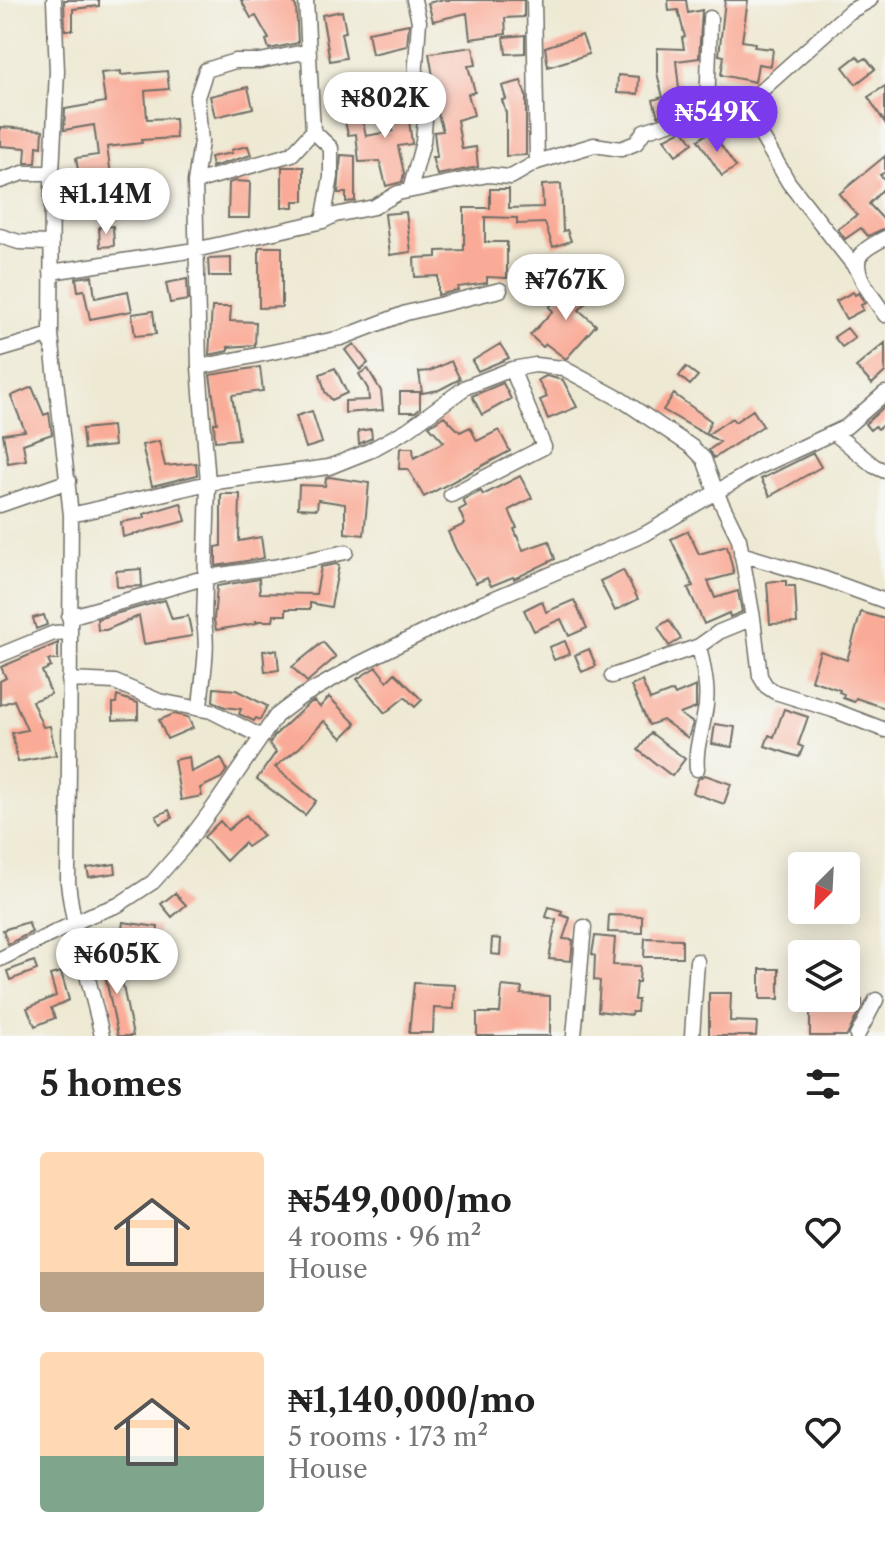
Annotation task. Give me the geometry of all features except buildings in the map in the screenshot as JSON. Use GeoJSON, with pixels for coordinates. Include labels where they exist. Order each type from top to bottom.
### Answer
{"type":"FeatureCollection","features":[{"type":"Feature","properties":{"kind":"street"},"geometry":{"type":"LineString","coordinates":[[54,0],[57,71],[52,173],[51,335],[71,515],[71,836],[68,883],[73,923],[102,1036]]}},
{"type":"Feature","properties":{"kind":"street"},"geometry":{"type":"LineString","coordinates":[[195,182],[292,154],[313,131],[306,0]]}},
{"type":"Feature","properties":{"kind":"street"},"geometry":{"type":"LineString","coordinates":[[410,190],[423,142],[426,108],[415,78],[419,21],[414,0]]}},
{"type":"Feature","properties":{"kind":"street"},"geometry":{"type":"LineString","coordinates":[[534,0],[537,162]]}},
{"type":"Feature","properties":{"kind":"street"},"geometry":{"type":"LineString","coordinates":[[744,106],[849,12],[870,0]]}},
{"type":"Feature","properties":{"kind":"street"},"geometry":{"type":"LineString","coordinates":[[707,111],[710,18]]}},
{"type":"Feature","properties":{"kind":"street"},"geometry":{"type":"LineString","coordinates":[[200,708],[208,642],[204,622],[208,483],[199,367],[195,250],[195,182],[201,142],[197,97],[206,70],[235,61],[308,54]]}},
{"type":"Feature","properties":{"kind":"street"},"geometry":{"type":"LineString","coordinates":[[51,272],[195,250],[323,221],[335,215],[374,207],[398,193],[410,190],[488,175],[511,177],[537,162],[594,145],[621,149],[636,143],[644,131],[731,104],[744,106]]}},
{"type":"Feature","properties":{"kind":"street"},"geometry":{"type":"LineString","coordinates":[[744,106],[789,183],[859,272],[885,315]]}},
{"type":"Feature","properties":{"kind":"street"},"geometry":{"type":"LineString","coordinates":[[313,131],[331,148],[331,177],[323,221]]}},
{"type":"Feature","properties":{"kind":"street"},"geometry":{"type":"LineString","coordinates":[[0,181],[23,173],[52,173]]}},
{"type":"Feature","properties":{"kind":"street"},"geometry":{"type":"LineString","coordinates":[[0,236],[19,242],[51,243]]}},
{"type":"Feature","properties":{"kind":"street"},"geometry":{"type":"LineString","coordinates":[[859,272],[857,264],[862,252],[885,238]]}},
{"type":"Feature","properties":{"kind":"street"},"geometry":{"type":"LineString","coordinates":[[199,367],[341,338],[406,313],[500,290]]}},
{"type":"Feature","properties":{"kind":"street"},"geometry":{"type":"LineString","coordinates":[[0,350],[51,335]]}},
{"type":"Feature","properties":{"kind":"street"},"geometry":{"type":"LineString","coordinates":[[71,515],[208,483],[329,467],[369,451],[407,430],[466,387],[512,369],[535,365],[563,368],[622,400],[692,447],[704,459],[739,539],[760,676],[766,686],[775,692],[885,730]]}},
{"type":"Feature","properties":{"kind":"street"},"geometry":{"type":"LineString","coordinates":[[451,495],[544,447],[512,369]]}},
{"type":"Feature","properties":{"kind":"street"},"geometry":{"type":"LineString","coordinates":[[0,959],[118,905],[153,882],[213,808],[276,716],[301,697],[359,664],[481,604],[645,534],[757,468],[846,427],[885,393]]}},
{"type":"Feature","properties":{"kind":"street"},"geometry":{"type":"LineString","coordinates":[[834,433],[874,466],[885,471]]}},
{"type":"Feature","properties":{"kind":"street"},"geometry":{"type":"LineString","coordinates":[[0,505],[69,481]]}},
{"type":"Feature","properties":{"kind":"street"},"geometry":{"type":"LineString","coordinates":[[0,655],[69,624],[207,577],[346,552]]}},
{"type":"Feature","properties":{"kind":"street"},"geometry":{"type":"LineString","coordinates":[[741,554],[885,601]]}},
{"type":"Feature","properties":{"kind":"street"},"geometry":{"type":"LineString","coordinates":[[612,676],[699,646],[719,632],[753,618]]}},
{"type":"Feature","properties":{"kind":"street"},"geometry":{"type":"LineString","coordinates":[[697,769],[695,755],[705,717],[707,681],[699,646]]}},
{"type":"Feature","properties":{"kind":"street"},"geometry":{"type":"LineString","coordinates":[[69,680],[115,682],[159,701],[200,708],[232,720],[260,736]]}},
{"type":"Feature","properties":{"kind":"street"},"geometry":{"type":"LineString","coordinates":[[574,1036],[584,927]]}},
{"type":"Feature","properties":{"kind":"street"},"geometry":{"type":"LineString","coordinates":[[692,1036],[697,961]]}},
{"type":"Feature","properties":{"kind":"street"},"geometry":{"type":"LineString","coordinates":[[857,1036],[876,1000]]}}]}
